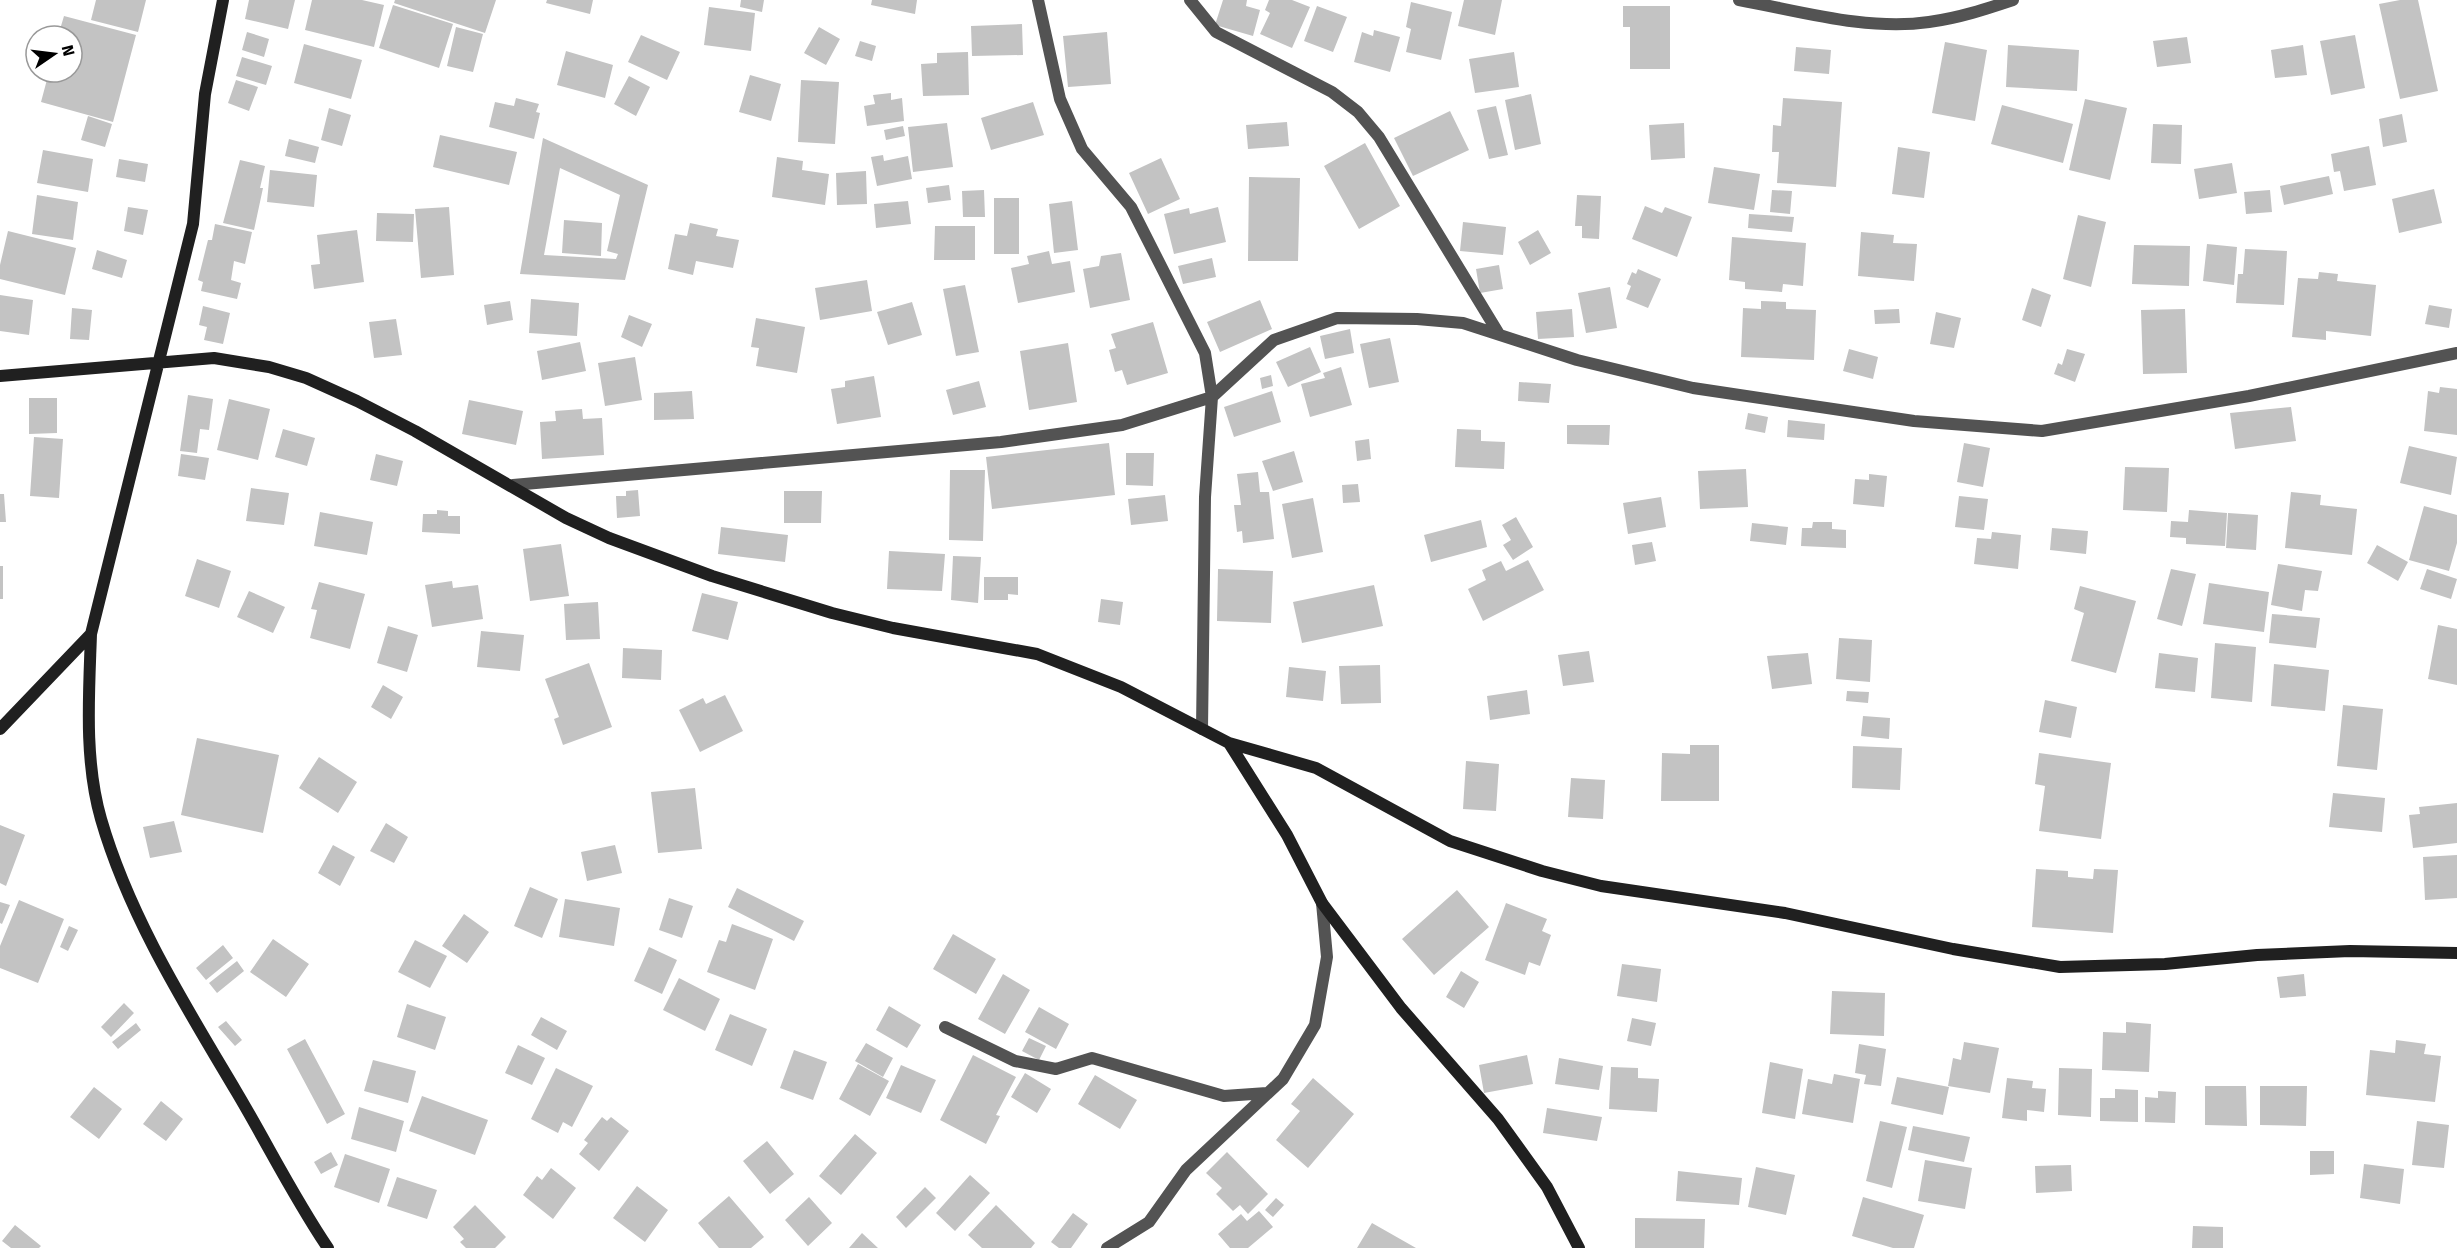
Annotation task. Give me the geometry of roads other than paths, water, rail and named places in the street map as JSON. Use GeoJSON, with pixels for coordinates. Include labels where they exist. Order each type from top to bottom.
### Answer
{"type":"FeatureCollection","features":[{"type":"Feature","properties":{"kind":"street"},"geometry":{"type":"LineString","coordinates":[[224,0],[205,94],[192,224],[91,634],[89,701],[91,762],[100,818],[118,866],[178,994],[328,1248]]}},
{"type":"Feature","properties":{"kind":"street"},"geometry":{"type":"LineString","coordinates":[[1038,0],[1060,99],[1083,148],[1131,207],[1205,353],[1212,397],[1204,519],[1202,729]]}},
{"type":"Feature","properties":{"kind":"street"},"geometry":{"type":"LineString","coordinates":[[1190,0],[1216,32],[1332,92],[1358,112],[1379,138],[1499,334]]}},
{"type":"Feature","properties":{"kind":"street"},"geometry":{"type":"LineString","coordinates":[[1739,0],[1850,20],[1927,22],[1969,15],[2013,0]]}},
{"type":"Feature","properties":{"kind":"street"},"geometry":{"type":"LineString","coordinates":[[513,485],[1001,442],[1122,425],[1212,397],[1274,340],[1337,318],[1417,319],[1463,323],[1577,360],[1694,388],[1914,421],[2042,431],[2249,396],[2457,353]]}},
{"type":"Feature","properties":{"kind":"street"},"geometry":{"type":"LineString","coordinates":[[0,376],[214,358],[269,367],[306,378],[415,431],[513,485],[566,518],[609,538],[712,576],[832,613],[893,628],[1037,654],[1121,687],[1229,743],[1316,768],[1450,841],[1542,871],[1601,886],[1785,913],[1953,949],[2060,967],[2165,964],[2257,955],[2350,951],[2457,952]]}},
{"type":"Feature","properties":{"kind":"street"},"geometry":{"type":"LineString","coordinates":[[0,729],[91,634]]}},
{"type":"Feature","properties":{"kind":"street"},"geometry":{"type":"LineString","coordinates":[[1229,743],[1287,835],[1322,903],[1401,1008],[1498,1119],[1547,1187],[1579,1248]]}},
{"type":"Feature","properties":{"kind":"street"},"geometry":{"type":"LineString","coordinates":[[1107,1248],[1149,1222],[1186,1170],[1282,1078],[1315,1025],[1327,957],[1322,903]]}},
{"type":"Feature","properties":{"kind":"street"},"geometry":{"type":"LineString","coordinates":[[945,1028],[1015,1061],[1056,1070],[1092,1058],[1224,1096],[1268,1093]]}}]}
